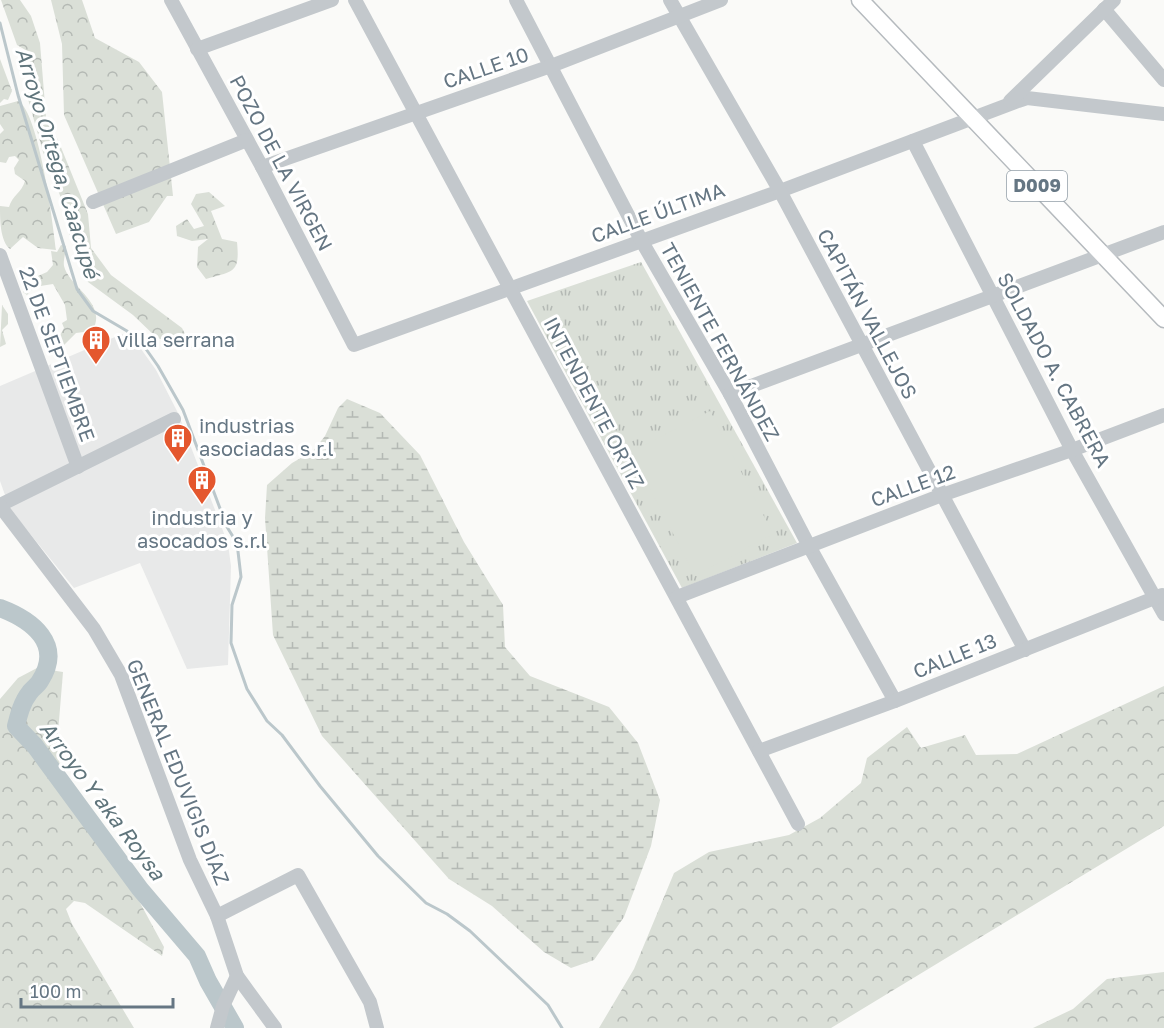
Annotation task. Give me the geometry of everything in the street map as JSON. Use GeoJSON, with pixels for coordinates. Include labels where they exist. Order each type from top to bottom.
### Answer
{"type":"FeatureCollection","features":[{"type":"Feature","properties":{"kind":"main road","name":"D009"},"geometry":{"type":"LineString","coordinates":[[860,0],[1164,319]]}},
{"type":"Feature","properties":{"kind":"street","name":"POZO DE LA VIRGEN"},"geometry":{"type":"LineString","coordinates":[[171,0],[262,167],[354,345]]}},
{"type":"Feature","properties":{"kind":"street"},"geometry":{"type":"LineString","coordinates":[[197,48],[332,0]]}},
{"type":"Feature","properties":{"kind":"street","name":"INTENDENTE ORTIZ"},"geometry":{"type":"LineString","coordinates":[[355,0],[798,824]]}},
{"type":"Feature","properties":{"kind":"street","name":"TENIENTE FERNÁNDEZ"},"geometry":{"type":"LineString","coordinates":[[516,0],[641,240],[730,394],[809,546],[895,701]]}},
{"type":"Feature","properties":{"kind":"street","name":"CAPITÁN VALLEJOS"},"geometry":{"type":"LineString","coordinates":[[670,0],[780,190],[861,346],[1025,650]]}},
{"type":"Feature","properties":{"kind":"street","name":"CALLE 10"},"geometry":{"type":"LineString","coordinates":[[262,167],[551,66],[721,0]]}},
{"type":"Feature","properties":{"kind":"street"},"geometry":{"type":"LineString","coordinates":[[1005,106],[1109,5],[1164,80]]}},
{"type":"Feature","properties":{"kind":"street","name":"CALLE ÚLTIMA"},"geometry":{"type":"LineString","coordinates":[[354,345],[1028,98],[1164,114]]}},
{"type":"Feature","properties":{"kind":"street"},"geometry":{"type":"LineString","coordinates":[[93,202],[247,140]]}},
{"type":"Feature","properties":{"kind":"street","name":"SOLDADO A. CABRERA"},"geometry":{"type":"LineString","coordinates":[[913,141],[1072,450],[1160,596],[1164,614]]}},
{"type":"Feature","properties":{"kind":"street"},"geometry":{"type":"LineString","coordinates":[[730,394],[1164,232]]}},
{"type":"Feature","properties":{"kind":"street","name":"22 DE SEPTIEMBRE"},"geometry":{"type":"LineString","coordinates":[[0,255],[6,289],[78,467]]}},
{"type":"Feature","properties":{"kind":"street","name":"CALLE 12"},"geometry":{"type":"LineString","coordinates":[[677,597],[942,495],[1164,415]]}},
{"type":"Feature","properties":{"kind":"street"},"geometry":{"type":"LineString","coordinates":[[0,506],[174,418]]}},
{"type":"Feature","properties":{"kind":"street","name":"GENERAL EDUVIGIS DÍAZ"},"geometry":{"type":"LineString","coordinates":[[0,506],[94,629],[121,675],[190,860],[217,916],[237,976],[275,1028]]}},
{"type":"Feature","properties":{"kind":"street","name":"CALLE 13"},"geometry":{"type":"LineString","coordinates":[[759,751],[895,701],[1160,596]]}},
{"type":"Feature","properties":{"kind":"street"},"geometry":{"type":"LineString","coordinates":[[217,916],[298,875],[370,1002],[377,1028]]}},
{"type":"Feature","properties":{"kind":"street"},"geometry":{"type":"LineString","coordinates":[[217,1028],[223,1006],[237,976]]}},
{"type":"Feature","properties":{"kind":"shaded area"},"geometry":{"type":"Polygon","coordinates":[[[122,334],[141,349],[156,370],[178,413],[228,544],[231,566],[228,665],[187,669],[140,563],[74,588],[10,509],[0,481],[0,386],[122,334]]]}},
{"type":"Feature","properties":{"kind":"green space"},"geometry":{"type":"Polygon","coordinates":[[[1,0],[20,0],[31,16],[40,43],[46,117],[58,140],[88,214],[91,248],[111,275],[182,328],[192,348],[178,347],[156,337],[133,315],[88,282],[67,228],[61,198],[43,152],[26,92],[29,52],[17,45],[1,0]]]}},
{"type":"Feature","properties":{"kind":"green space"},"geometry":{"type":"Polygon","coordinates":[[[51,0],[82,0],[95,38],[139,62],[162,92],[173,196],[167,196],[149,222],[116,234],[64,115],[62,44],[51,0]]]}},
{"type":"Feature","properties":{"kind":"green space"},"geometry":{"type":"Polygon","coordinates":[[[0,59],[12,91],[8,100],[4,99],[0,103],[0,59]]]}},
{"type":"Feature","properties":{"kind":"green space"},"geometry":{"type":"Polygon","coordinates":[[[18,101],[26,109],[44,169],[56,250],[38,248],[23,237],[10,249],[2,235],[0,206],[9,207],[25,181],[15,174],[14,168],[19,160],[15,156],[9,157],[6,163],[0,162],[0,134],[4,130],[0,124],[0,106],[18,101]]]}},
{"type":"Feature","properties":{"kind":"green space"},"geometry":{"type":"Polygon","coordinates":[[[209,192],[225,206],[211,211],[222,239],[237,242],[238,252],[233,269],[206,279],[197,267],[198,247],[208,239],[192,241],[177,236],[176,226],[187,219],[194,229],[204,226],[191,204],[196,194],[209,192]]]}},
{"type":"Feature","properties":{"kind":"green space"},"geometry":{"type":"Polygon","coordinates":[[[61,245],[66,246],[64,266],[67,274],[96,312],[96,321],[92,331],[76,333],[64,345],[61,345],[59,337],[64,328],[62,323],[67,320],[65,305],[53,284],[34,287],[27,295],[23,292],[28,284],[36,281],[38,276],[47,272],[53,265],[51,251],[57,252],[61,245]]]}},
{"type":"Feature","properties":{"kind":"green space"},"geometry":{"type":"Polygon","coordinates":[[[641,262],[797,543],[682,588],[527,301],[641,262]]]}},
{"type":"Feature","properties":{"kind":"green space"},"geometry":{"type":"Polygon","coordinates":[[[2,305],[8,314],[8,324],[2,330],[6,344],[0,347],[2,305]]]}},
{"type":"Feature","properties":{"kind":"green space"},"geometry":{"type":"Polygon","coordinates":[[[347,399],[380,413],[420,455],[464,542],[503,605],[505,647],[530,676],[609,707],[638,743],[660,800],[651,846],[624,917],[594,960],[571,968],[544,952],[492,906],[449,879],[322,736],[273,635],[265,518],[267,485],[292,463],[313,451],[325,436],[338,408],[347,399]]]}},
{"type":"Feature","properties":{"kind":"green space"},"geometry":{"type":"Polygon","coordinates":[[[710,411],[773,534],[695,576],[631,452],[710,411]]]}},
{"type":"Feature","properties":{"kind":"green space"},"geometry":{"type":"Polygon","coordinates":[[[37,668],[63,672],[57,745],[60,767],[71,801],[125,875],[164,947],[162,956],[85,903],[74,901],[66,909],[72,924],[134,1028],[0,1028],[0,699],[18,678],[37,668]]]}},
{"type":"Feature","properties":{"kind":"green space"},"geometry":{"type":"Polygon","coordinates":[[[1164,686],[1164,826],[831,1028],[599,1028],[634,969],[674,873],[709,852],[789,835],[820,818],[861,783],[867,758],[907,727],[921,748],[965,735],[976,755],[1017,754],[1164,686]]]}},
{"type":"Feature","properties":{"kind":"green space"},"geometry":{"type":"Polygon","coordinates":[[[1164,972],[1164,1028],[1033,1028],[1073,1009],[1107,979],[1164,972]]]}},
{"type":"Feature","properties":{"kind":"waterway","name":"Arroyo Ortega, Caacupé"},"geometry":{"type":"LineString","coordinates":[[0,23],[18,95],[77,289],[93,311],[127,331],[146,349],[158,366],[183,410],[227,527],[237,543],[241,577],[232,605],[231,643],[247,689],[267,721],[282,735],[320,786],[378,856],[426,903],[447,914],[470,931],[548,1005],[562,1028]]}},
{"type":"Feature","properties":{"kind":"waterway","name":"Arroyo Y aka Roysa"},"geometry":{"type":"LineString","coordinates":[[0,608],[23,619],[33,627],[41,635],[48,656],[46,668],[39,682],[25,700],[16,726],[35,746],[140,889],[197,956],[208,981],[235,1028]]}},
{"type":"Feature","properties":{"kind":"place","name":"villa serrana"},"geometry":{"type":"Point","coordinates":[96,366]}},
{"type":"Feature","properties":{"kind":"place","name":"industrias asociadas s.r.l"},"geometry":{"type":"Point","coordinates":[178,464]}},
{"type":"Feature","properties":{"kind":"place","name":"industria y asocados s.r.l"},"geometry":{"type":"Point","coordinates":[202,506]}}]}
